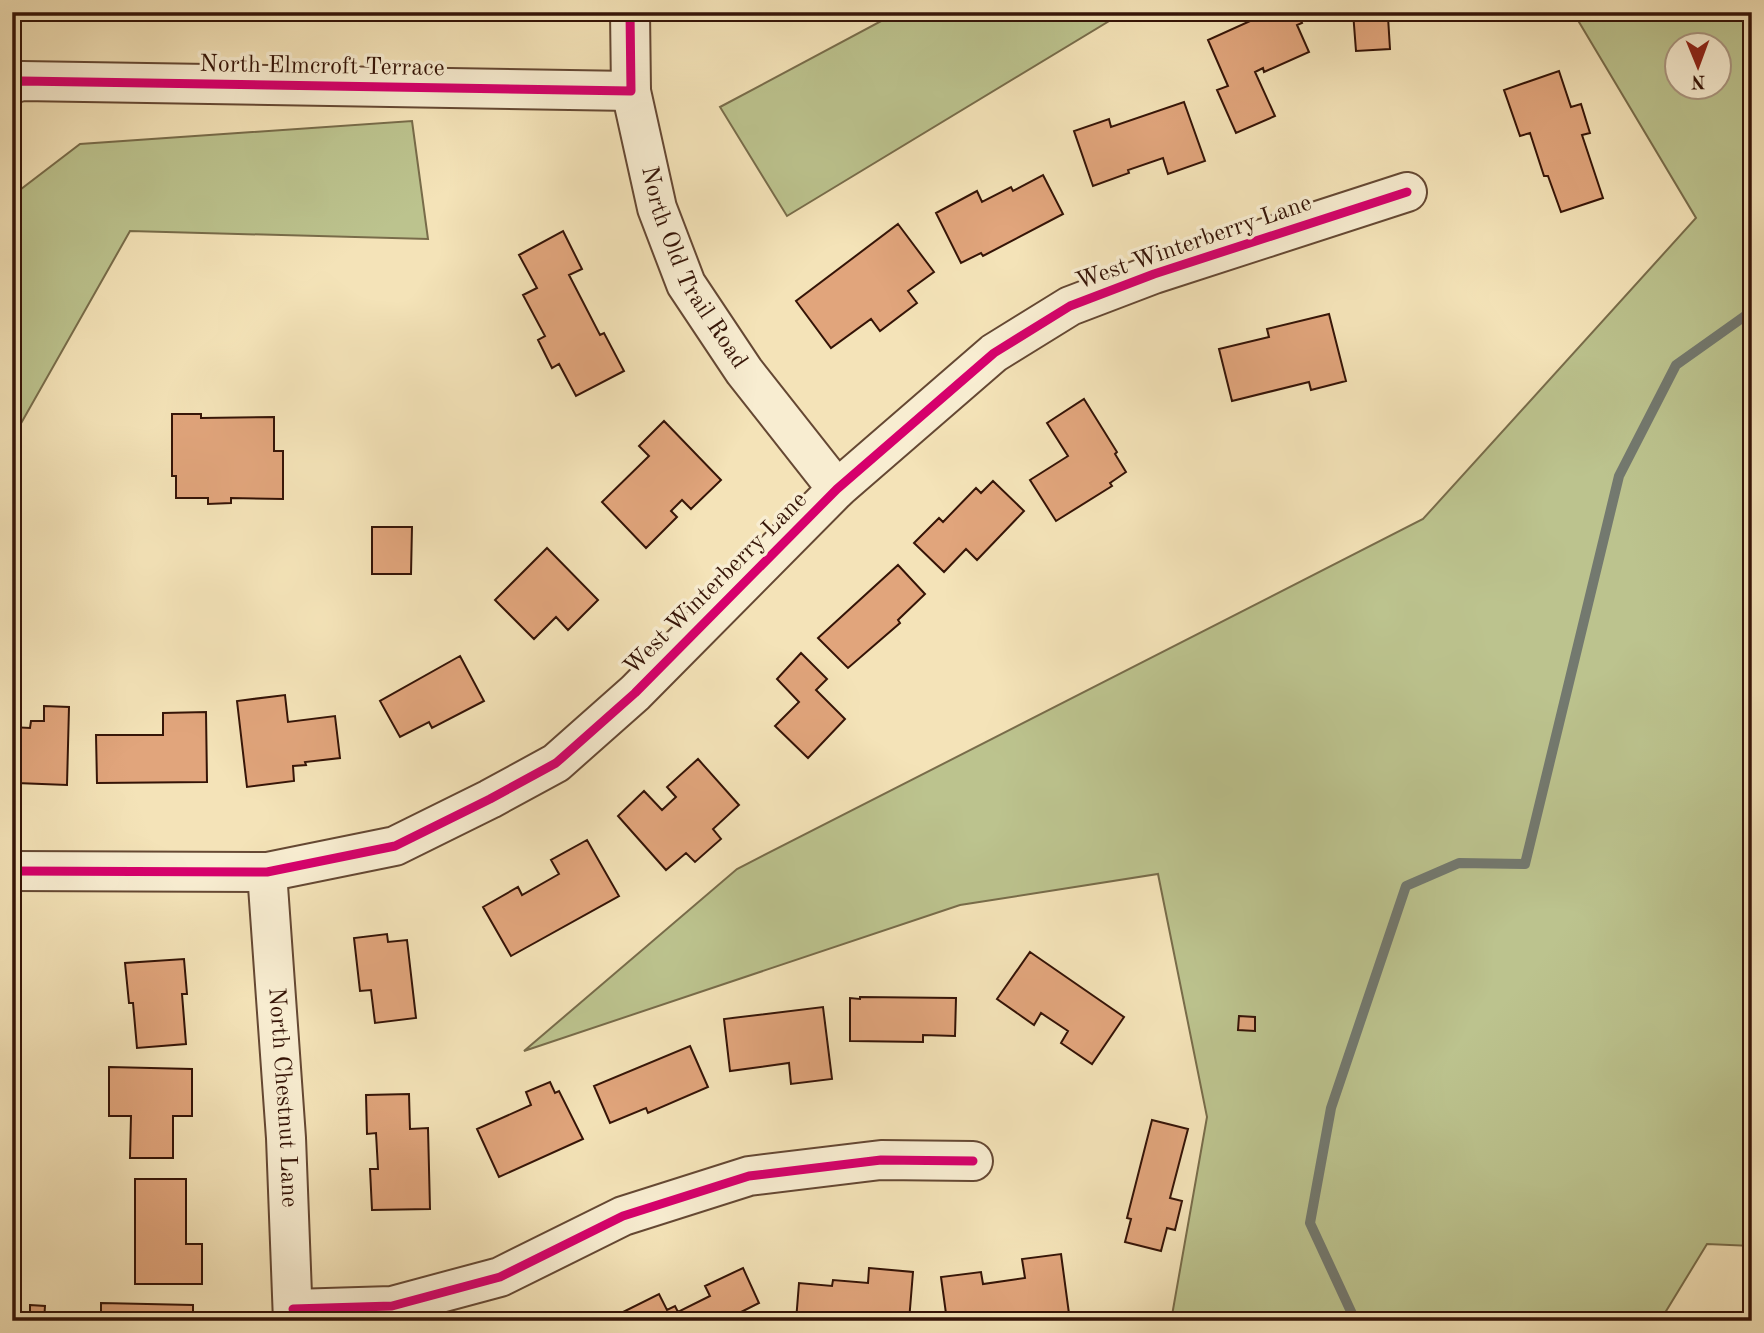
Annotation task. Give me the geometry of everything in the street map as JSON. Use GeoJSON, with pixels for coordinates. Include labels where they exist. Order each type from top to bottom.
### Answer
{"type":"FeatureCollection","features":[{"type":"Feature","properties":{"kind":"street","name":"North Old Trail Road"},"geometry":{"type":"LineString","coordinates":[[629,12],[631,91],[657,208],[686,284],[744,371],[837,489]]}},
{"type":"Feature","properties":{"kind":"street","name":"North Elmcroft Terrace"},"geometry":{"type":"LineString","coordinates":[[12,84],[22,81],[631,91]]}},
{"type":"Feature","properties":{"kind":"street","name":"West Winterberry Lane"},"geometry":{"type":"LineString","coordinates":[[12,871],[267,873],[395,846],[556,763],[635,693],[837,489],[994,353],[1070,306],[1154,274],[1407,192]]}},
{"type":"Feature","properties":{"kind":"street","name":"North Chestnut Lane"},"geometry":{"type":"LineString","coordinates":[[267,873],[286,1138],[293,1315]]}},
{"type":"Feature","properties":{"kind":"street"},"geometry":{"type":"LineString","coordinates":[[293,1315],[392,1306],[500,1277],[623,1216],[749,1176],[881,1160],[973,1161]]}},
{"type":"Feature","properties":{"kind":"green space"},"geometry":{"type":"Polygon","coordinates":[[[898,12],[1124,12],[787,216],[720,107],[898,12]]]}},
{"type":"Feature","properties":{"kind":"green space"},"geometry":{"type":"Polygon","coordinates":[[[1573,12],[1752,12],[1752,1246],[1707,1244],[1660,1321],[1171,1321],[1207,1117],[1158,874],[960,905],[524,1051],[737,869],[1423,519],[1696,218],[1573,12]]]}},
{"type":"Feature","properties":{"kind":"green space"},"geometry":{"type":"Polygon","coordinates":[[[412,121],[428,239],[130,231],[12,435],[12,196],[80,144],[412,121]]]}},
{"type":"Feature","properties":{"kind":"building"},"geometry":{"type":"Polygon","coordinates":[[[1270,12],[1297,12],[1302,23],[1297,25],[1309,52],[1264,72],[1263,68],[1255,72],[1275,116],[1236,133],[1217,90],[1228,86],[1208,40],[1270,12]]]}},
{"type":"Feature","properties":{"kind":"building"},"geometry":{"type":"Polygon","coordinates":[[[1353,12],[1435,14],[1388,17],[1390,49],[1356,51],[1353,12]]]}},
{"type":"Feature","properties":{"kind":"building"},"geometry":{"type":"Polygon","coordinates":[[[1559,71],[1571,107],[1581,104],[1590,133],[1582,135],[1603,198],[1561,212],[1548,176],[1544,176],[1530,133],[1520,136],[1504,90],[1559,71]]]}},
{"type":"Feature","properties":{"kind":"building"},"geometry":{"type":"Polygon","coordinates":[[[1184,102],[1205,161],[1168,174],[1163,158],[1093,186],[1074,131],[1109,119],[1111,127],[1184,102]]]}},
{"type":"Feature","properties":{"kind":"building"},"geometry":{"type":"Polygon","coordinates":[[[1043,175],[1063,214],[983,256],[981,253],[961,263],[936,213],[977,191],[982,202],[1011,187],[1013,191],[1043,175]]]}},
{"type":"Feature","properties":{"kind":"building"},"geometry":{"type":"Polygon","coordinates":[[[898,224],[934,272],[908,291],[917,303],[880,331],[871,319],[831,348],[796,301],[898,224]]]}},
{"type":"Feature","properties":{"kind":"building"},"geometry":{"type":"Polygon","coordinates":[[[563,231],[582,269],[569,275],[600,335],[604,333],[624,371],[576,396],[559,364],[552,368],[538,340],[545,336],[523,295],[537,288],[519,255],[563,231]]]}},
{"type":"Feature","properties":{"kind":"building"},"geometry":{"type":"Polygon","coordinates":[[[1329,314],[1346,381],[1311,390],[1309,382],[1232,401],[1219,349],[1269,337],[1267,329],[1329,314]]]}},
{"type":"Feature","properties":{"kind":"building"},"geometry":{"type":"Polygon","coordinates":[[[1084,399],[1117,452],[1115,454],[1126,472],[1110,483],[1112,486],[1056,521],[1030,480],[1068,456],[1047,423],[1084,399]]]}},
{"type":"Feature","properties":{"kind":"building"},"geometry":{"type":"Polygon","coordinates":[[[172,414],[201,414],[201,418],[274,417],[274,451],[283,451],[283,499],[231,498],[231,503],[208,504],[208,498],[176,498],[176,476],[172,476],[172,414]]]}},
{"type":"Feature","properties":{"kind":"building"},"geometry":{"type":"Polygon","coordinates":[[[664,421],[721,480],[691,509],[682,500],[671,511],[677,517],[646,548],[602,502],[649,456],[639,446],[664,421]]]}},
{"type":"Feature","properties":{"kind":"building"},"geometry":{"type":"Polygon","coordinates":[[[993,481],[1024,511],[977,560],[966,549],[944,572],[914,543],[939,518],[943,522],[976,488],[981,493],[993,481]]]}},
{"type":"Feature","properties":{"kind":"building"},"geometry":{"type":"Polygon","coordinates":[[[372,527],[412,527],[411,574],[372,574],[372,527]]]}},
{"type":"Feature","properties":{"kind":"building"},"geometry":{"type":"Polygon","coordinates":[[[547,548],[598,600],[568,630],[556,617],[534,639],[495,600],[547,548]]]}},
{"type":"Feature","properties":{"kind":"building"},"geometry":{"type":"Polygon","coordinates":[[[898,565],[925,594],[898,620],[900,623],[848,668],[818,638],[898,565]]]}},
{"type":"Feature","properties":{"kind":"building"},"geometry":{"type":"Polygon","coordinates":[[[801,653],[827,679],[816,690],[845,719],[808,758],[775,726],[799,702],[777,679],[801,653]]]}},
{"type":"Feature","properties":{"kind":"building"},"geometry":{"type":"Polygon","coordinates":[[[460,656],[484,701],[432,728],[429,722],[400,737],[380,701],[460,656]]]}},
{"type":"Feature","properties":{"kind":"building"},"geometry":{"type":"Polygon","coordinates":[[[285,695],[288,722],[335,716],[340,758],[293,766],[294,781],[247,787],[237,701],[285,695]]]}},
{"type":"Feature","properties":{"kind":"building"},"geometry":{"type":"Polygon","coordinates":[[[44,706],[69,707],[67,785],[17,783],[18,779],[12,779],[12,727],[30,728],[31,721],[44,721],[44,706]]]}},
{"type":"Feature","properties":{"kind":"building"},"geometry":{"type":"Polygon","coordinates":[[[206,712],[207,782],[97,783],[96,735],[163,735],[163,713],[206,712]]]}},
{"type":"Feature","properties":{"kind":"building"},"geometry":{"type":"Polygon","coordinates":[[[698,759],[739,805],[713,829],[721,839],[695,862],[686,853],[666,870],[618,816],[644,791],[662,810],[676,797],[667,787],[698,759]]]}},
{"type":"Feature","properties":{"kind":"building"},"geometry":{"type":"Polygon","coordinates":[[[587,840],[619,896],[511,956],[483,907],[518,887],[522,895],[559,874],[551,860],[587,840]]]}},
{"type":"Feature","properties":{"kind":"building"},"geometry":{"type":"Polygon","coordinates":[[[387,934],[388,942],[407,940],[416,1018],[375,1023],[371,990],[360,991],[354,938],[387,934]]]}},
{"type":"Feature","properties":{"kind":"building"},"geometry":{"type":"Polygon","coordinates":[[[1030,952],[1124,1017],[1092,1064],[1061,1043],[1068,1031],[1041,1013],[1034,1025],[997,999],[1030,952]]]}},
{"type":"Feature","properties":{"kind":"building"},"geometry":{"type":"Polygon","coordinates":[[[184,959],[187,994],[182,994],[186,1044],[137,1048],[133,1003],[129,1003],[125,963],[184,959]]]}},
{"type":"Feature","properties":{"kind":"building"},"geometry":{"type":"Polygon","coordinates":[[[850,998],[956,998],[955,1036],[923,1035],[923,1042],[850,1041],[850,998]]]}},
{"type":"Feature","properties":{"kind":"building"},"geometry":{"type":"Polygon","coordinates":[[[823,1007],[832,1079],[791,1084],[789,1063],[730,1071],[724,1019],[823,1007]]]}},
{"type":"Feature","properties":{"kind":"building"},"geometry":{"type":"Polygon","coordinates":[[[1239,1016],[1255,1017],[1255,1031],[1238,1030],[1239,1016]]]}},
{"type":"Feature","properties":{"kind":"building"},"geometry":{"type":"Polygon","coordinates":[[[690,1046],[708,1087],[648,1113],[646,1108],[610,1123],[594,1086],[690,1046]]]}},
{"type":"Feature","properties":{"kind":"building"},"geometry":{"type":"Polygon","coordinates":[[[109,1067],[192,1069],[192,1116],[173,1116],[173,1158],[130,1158],[131,1116],[109,1116],[109,1067]]]}},
{"type":"Feature","properties":{"kind":"building"},"geometry":{"type":"Polygon","coordinates":[[[550,1082],[555,1093],[559,1091],[583,1139],[499,1177],[477,1129],[531,1105],[526,1092],[550,1082]]]}},
{"type":"Feature","properties":{"kind":"building"},"geometry":{"type":"Polygon","coordinates":[[[409,1094],[410,1129],[428,1128],[430,1209],[372,1210],[370,1169],[378,1169],[376,1133],[367,1134],[366,1095],[409,1094]]]}},
{"type":"Feature","properties":{"kind":"building"},"geometry":{"type":"Polygon","coordinates":[[[1152,1120],[1188,1129],[1170,1198],[1182,1201],[1175,1230],[1167,1228],[1161,1251],[1125,1242],[1131,1219],[1127,1218],[1152,1120]]]}},
{"type":"Feature","properties":{"kind":"building"},"geometry":{"type":"Polygon","coordinates":[[[135,1179],[186,1179],[186,1244],[202,1244],[202,1284],[135,1284],[135,1179]]]}},
{"type":"Feature","properties":{"kind":"building"},"geometry":{"type":"Polygon","coordinates":[[[1061,1254],[1070,1321],[947,1321],[941,1277],[981,1272],[983,1284],[1025,1278],[1022,1259],[1061,1254]]]}},
{"type":"Feature","properties":{"kind":"building"},"geometry":{"type":"Polygon","coordinates":[[[743,1268],[759,1303],[741,1312],[745,1321],[625,1321],[621,1313],[659,1294],[667,1310],[675,1306],[678,1312],[710,1296],[705,1286],[743,1268]]]}},
{"type":"Feature","properties":{"kind":"building"},"geometry":{"type":"Polygon","coordinates":[[[869,1268],[913,1272],[909,1321],[796,1321],[799,1283],[832,1286],[833,1280],[868,1283],[869,1268]]]}},
{"type":"Feature","properties":{"kind":"building"},"geometry":{"type":"Polygon","coordinates":[[[101,1303],[193,1305],[193,1321],[101,1321],[101,1303]]]}},
{"type":"Feature","properties":{"kind":"building"},"geometry":{"type":"Polygon","coordinates":[[[30,1305],[45,1306],[44,1321],[30,1321],[30,1305]]]}},
{"type":"Feature","properties":{"kind":"waterway"},"geometry":{"type":"LineString","coordinates":[[1352,1321],[1354,1318],[1310,1223],[1331,1108],[1406,886],[1459,863],[1525,864],[1619,476],[1676,365],[1752,311]]}},
{"type":"Feature","properties":{"kind":"cycle path"},"geometry":{"type":"LineString","coordinates":[[12,84],[22,81],[631,91],[630,12]]}},
{"type":"Feature","properties":{"kind":"cycle path"},"geometry":{"type":"LineString","coordinates":[[12,871],[267,872],[395,846],[556,763],[635,693],[837,489],[994,353],[1070,306],[1154,274],[1407,192]]}},
{"type":"Feature","properties":{"kind":"cycle path"},"geometry":{"type":"LineString","coordinates":[[293,1309],[392,1306],[500,1277],[623,1216],[749,1176],[881,1160],[973,1161]]}}]}
